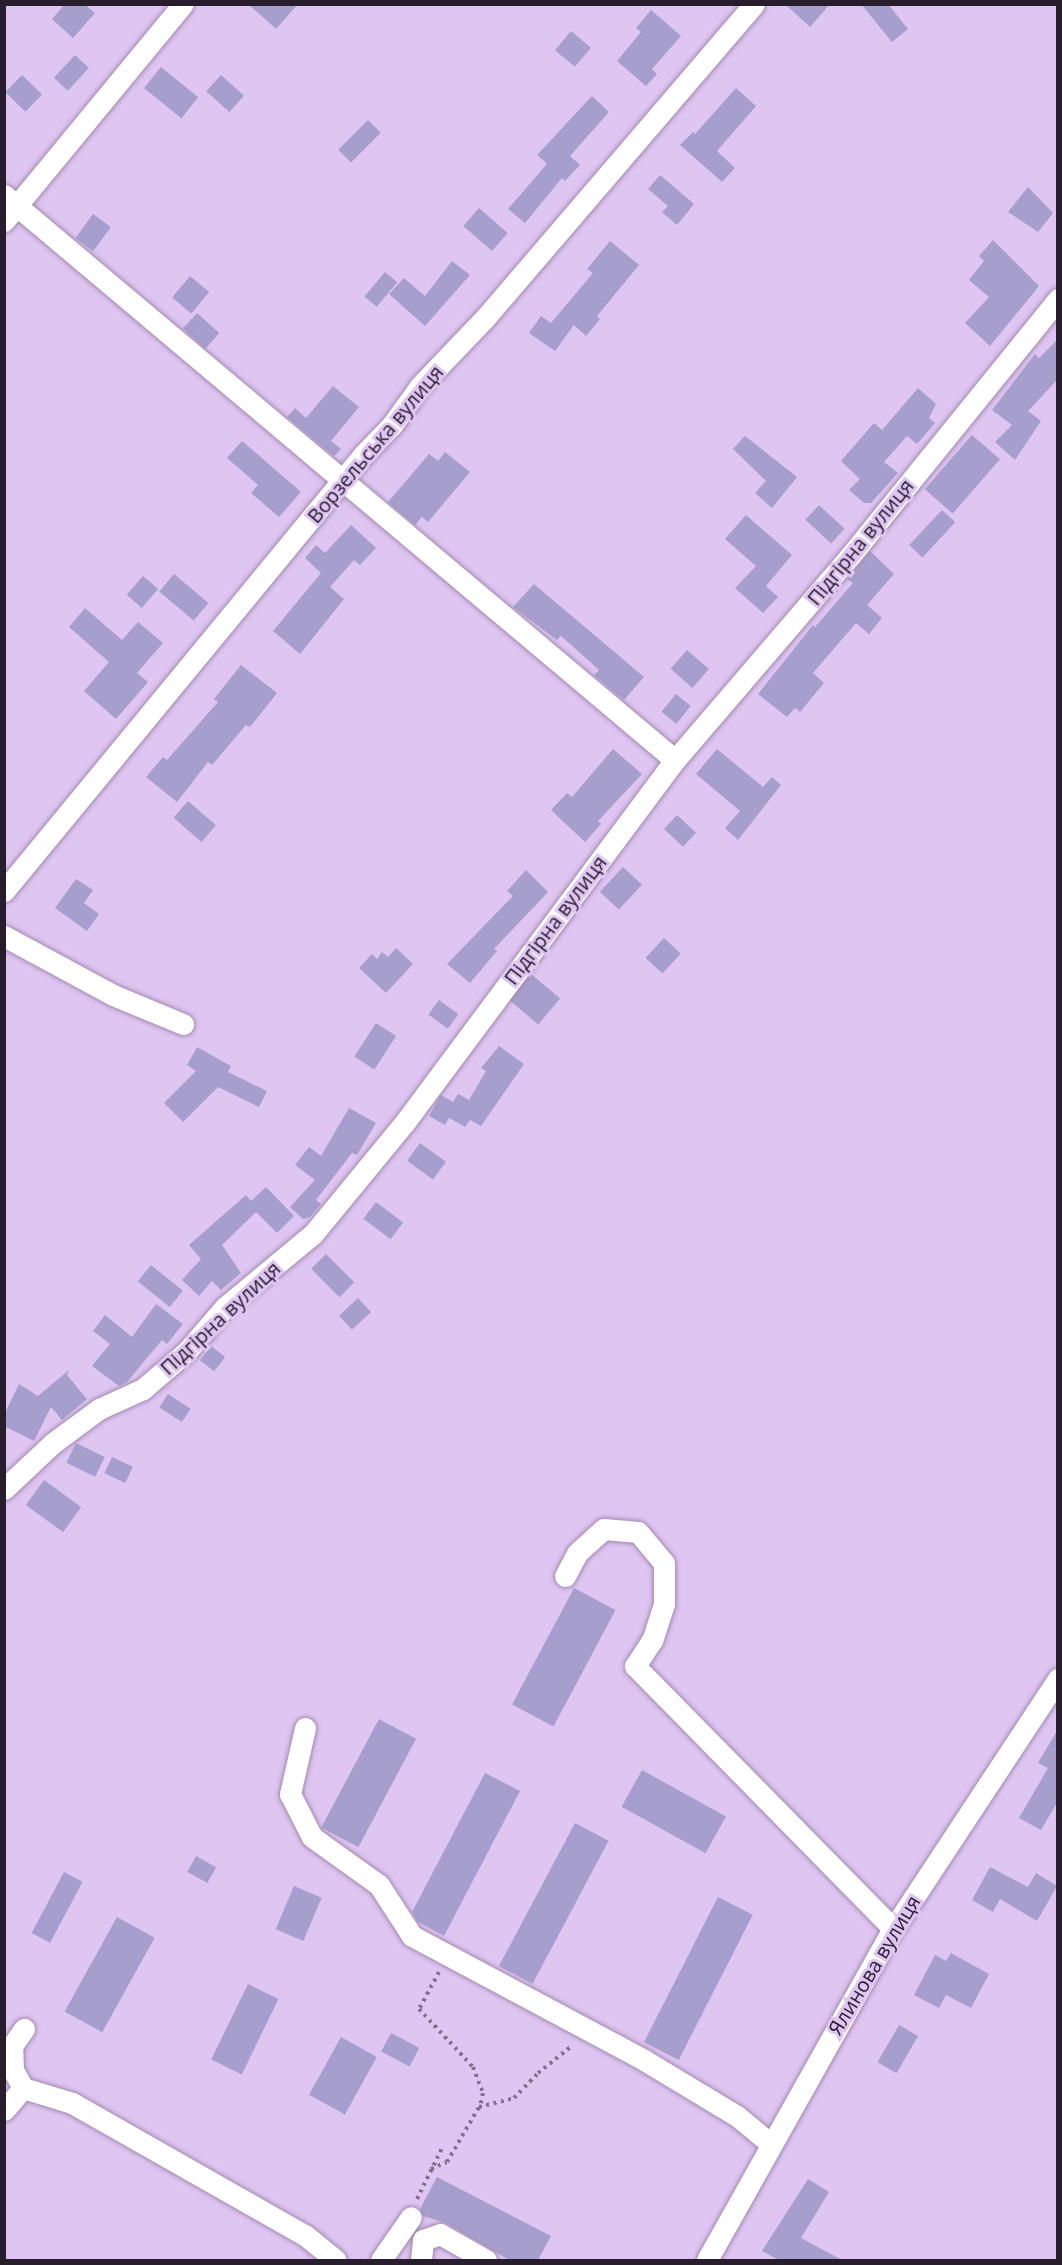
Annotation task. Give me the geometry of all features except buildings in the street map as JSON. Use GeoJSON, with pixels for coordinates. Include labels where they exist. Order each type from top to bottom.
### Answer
{"type":"FeatureCollection","features":[{"type":"Feature","properties":{"kind":"street"},"geometry":{"type":"LineString","coordinates":[[183,4],[9,208],[344,481],[675,760]]}},
{"type":"Feature","properties":{"kind":"street","name":"Ворзельська вулиця"},"geometry":{"type":"LineString","coordinates":[[4,891],[420,386],[485,318],[754,4]]}},
{"type":"Feature","properties":{"kind":"street","name":"Підгірна вулиця"},"geometry":{"type":"LineString","coordinates":[[4,1489],[53,1443],[99,1409],[143,1389],[187,1351],[225,1307],[313,1234],[405,1122],[675,760],[850,556],[1058,299]]}},
{"type":"Feature","properties":{"kind":"street"},"geometry":{"type":"LineString","coordinates":[[4,936],[113,995],[183,1024]]}},
{"type":"Feature","properties":{"kind":"street"},"geometry":{"type":"LineString","coordinates":[[565,1576],[578,1553],[604,1529],[638,1532],[664,1563],[664,1605],[652,1640],[635,1666],[893,1929]]}},
{"type":"Feature","properties":{"kind":"street","name":"Ялинова вулиця"},"geometry":{"type":"LineString","coordinates":[[707,2260],[893,1929],[1058,1679]]}},
{"type":"Feature","properties":{"kind":"street"},"geometry":{"type":"LineString","coordinates":[[305,1728],[290,1794],[312,1837],[379,1885],[412,1936],[595,2034],[737,2116],[771,2144]]}},
{"type":"Feature","properties":{"kind":"street"},"geometry":{"type":"LineString","coordinates":[[23,2088],[13,2070],[12,2046],[24,2029]]}},
{"type":"Feature","properties":{"kind":"street"},"geometry":{"type":"LineString","coordinates":[[4,2110],[23,2088]]}},
{"type":"Feature","properties":{"kind":"street"},"geometry":{"type":"LineString","coordinates":[[23,2088],[41,2090],[83,2108],[296,2230],[336,2260]]}},
{"type":"Feature","properties":{"kind":"street"},"geometry":{"type":"LineString","coordinates":[[381,2260],[411,2217]]}},
{"type":"Feature","properties":{"kind":"street"},"geometry":{"type":"LineString","coordinates":[[421,2260],[423,2240],[440,2234],[486,2260]]}},
{"type":"Feature","properties":{"kind":"path"},"geometry":{"type":"LineString","coordinates":[[431,2169],[447,2162],[479,2108],[483,2093],[473,2067],[419,2009],[448,1955]]}},
{"type":"Feature","properties":{"kind":"path"},"geometry":{"type":"LineString","coordinates":[[479,2108],[514,2098],[538,2073],[579,2041],[595,2034]]}},
{"type":"Feature","properties":{"kind":"path"},"geometry":{"type":"LineString","coordinates":[[411,2217],[442,2148]]}}]}
